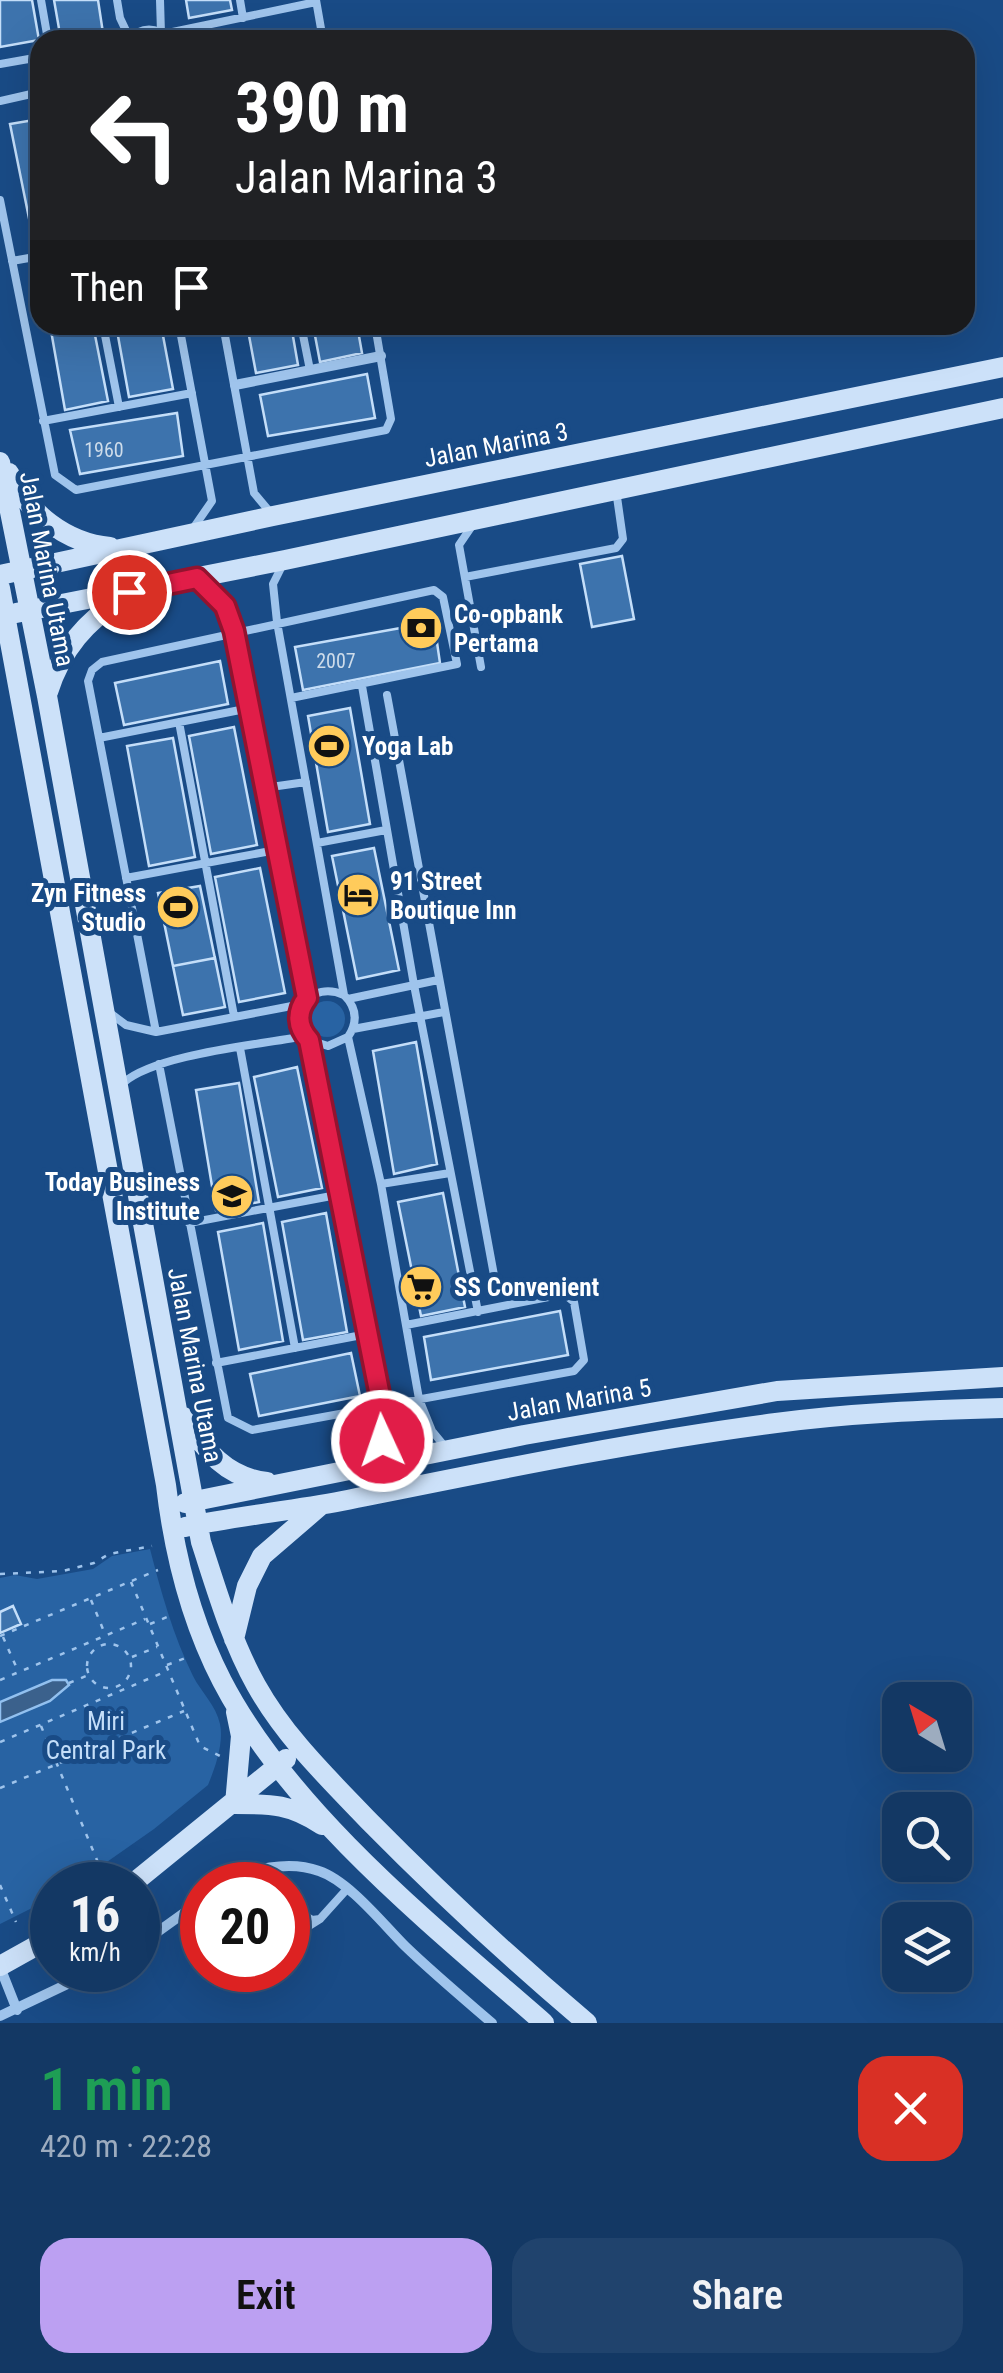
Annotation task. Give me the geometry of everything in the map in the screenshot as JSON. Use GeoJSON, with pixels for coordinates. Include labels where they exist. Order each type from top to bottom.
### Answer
{"type":"FeatureCollection","features":[{"type":"Feature","properties":{"kind":"main road","name":"Jalan Marina 3"},"geometry":{"type":"LineString","coordinates":[[0,575],[1003,367]]}},
{"type":"Feature","properties":{"kind":"main road"},"geometry":{"type":"LineString","coordinates":[[5,615],[285,560],[1003,408]]}},
{"type":"Feature","properties":{"kind":"main road"},"geometry":{"type":"LineString","coordinates":[[0,454],[18,491],[49,525],[90,546],[121,548]]}},
{"type":"Feature","properties":{"kind":"main road","name":"Jalan Marina Utama"},"geometry":{"type":"LineString","coordinates":[[0,462],[47,696],[201,1542],[234,1639],[257,1688],[300,1748],[427,1881],[587,2023]]}},
{"type":"Feature","properties":{"kind":"main road","name":"Jalan Marina Utama"},"geometry":{"type":"LineString","coordinates":[[0,588],[178,1565],[201,1636],[235,1704],[279,1766],[344,1839],[409,1903],[544,2023]]}},
{"type":"Feature","properties":{"kind":"main road"},"geometry":{"type":"LineString","coordinates":[[47,696],[54,673],[74,637],[129,592]]}},
{"type":"Feature","properties":{"kind":"main road","name":"Jalan Marina 5"},"geometry":{"type":"LineString","coordinates":[[168,1506],[448,1450],[778,1391],[1003,1378]]}},
{"type":"Feature","properties":{"kind":"main road"},"geometry":{"type":"LineString","coordinates":[[178,1407],[197,1438],[220,1464],[252,1481],[280,1484]]}},
{"type":"Feature","properties":{"kind":"main road"},"geometry":{"type":"LineString","coordinates":[[172,1530],[248,1514],[322,1505],[562,1457],[778,1422],[1003,1408]]}},
{"type":"Feature","properties":{"kind":"main road"},"geometry":{"type":"LineString","coordinates":[[234,1639],[247,1586],[262,1556],[322,1505]]}},
{"type":"Feature","properties":{"kind":"main road"},"geometry":{"type":"LineString","coordinates":[[235,1704],[241,1736],[235,1804]]}},
{"type":"Feature","properties":{"kind":"main road"},"geometry":{"type":"LineString","coordinates":[[160,1862],[300,1748]]}},
{"type":"Feature","properties":{"kind":"main road"},"geometry":{"type":"LineString","coordinates":[[235,1804],[278,1804],[306,1814],[344,1839]]}},
{"type":"Feature","properties":{"kind":"main road"},"geometry":{"type":"LineString","coordinates":[[0,1967],[30,1949]]}},
{"type":"Feature","properties":{"kind":"street"},"geometry":{"type":"LineString","coordinates":[[235,385],[381,356]]}},
{"type":"Feature","properties":{"kind":"street"},"geometry":{"type":"LineString","coordinates":[[310,1869],[347,1889],[492,2023]]}},
{"type":"Feature","properties":{"kind":"street"},"geometry":{"type":"LineString","coordinates":[[0,1967],[17,2010]]}},
{"type":"Feature","properties":{"kind":"street"},"geometry":{"type":"LineString","coordinates":[[0,2016],[53,1992]]}},
{"type":"Feature","properties":{"kind":"lane"},"geometry":{"type":"LineString","coordinates":[[41,0],[46,30]]}},
{"type":"Feature","properties":{"kind":"lane"},"geometry":{"type":"LineString","coordinates":[[117,0],[126,30]]}},
{"type":"Feature","properties":{"kind":"lane"},"geometry":{"type":"LineString","coordinates":[[160,0],[163,30]]}},
{"type":"Feature","properties":{"kind":"lane"},"geometry":{"type":"LineString","coordinates":[[240,0],[243,18]]}},
{"type":"Feature","properties":{"kind":"lane"},"geometry":{"type":"LineString","coordinates":[[190,30],[316,1],[321,30]]}},
{"type":"Feature","properties":{"kind":"lane"},"geometry":{"type":"LineString","coordinates":[[0,64],[30,58]]}},
{"type":"Feature","properties":{"kind":"lane"},"geometry":{"type":"LineString","coordinates":[[0,101],[30,94]]}},
{"type":"Feature","properties":{"kind":"lane"},"geometry":{"type":"LineString","coordinates":[[0,200],[55,474],[76,490],[386,430],[391,419],[378,335]]}},
{"type":"Feature","properties":{"kind":"lane"},"geometry":{"type":"LineString","coordinates":[[12,261],[30,258]]}},
{"type":"Feature","properties":{"kind":"lane"},"geometry":{"type":"LineString","coordinates":[[106,335],[118,407]]}},
{"type":"Feature","properties":{"kind":"lane"},"geometry":{"type":"LineString","coordinates":[[181,335],[212,501],[189,533]]}},
{"type":"Feature","properties":{"kind":"lane"},"geometry":{"type":"LineString","coordinates":[[225,335],[254,493],[273,516]]}},
{"type":"Feature","properties":{"kind":"lane"},"geometry":{"type":"LineString","coordinates":[[304,335],[310,370]]}},
{"type":"Feature","properties":{"kind":"lane"},"geometry":{"type":"LineString","coordinates":[[42,421],[192,393]]}},
{"type":"Feature","properties":{"kind":"lane"},"geometry":{"type":"LineString","coordinates":[[465,577],[616,548],[623,539],[616,490]]}},
{"type":"Feature","properties":{"kind":"lane"},"geometry":{"type":"LineString","coordinates":[[459,546],[476,520]]}},
{"type":"Feature","properties":{"kind":"lane"},"geometry":{"type":"LineString","coordinates":[[434,528],[459,546],[481,667]]}},
{"type":"Feature","properties":{"kind":"lane"},"geometry":{"type":"LineString","coordinates":[[285,560],[273,584],[277,622],[346,997],[354,1012],[350,1033],[418,1399],[432,1432],[448,1450]]}},
{"type":"Feature","properties":{"kind":"lane"},"geometry":{"type":"LineString","coordinates":[[197,578],[225,606],[250,708],[305,1001],[299,1020],[307,1038],[342,1194],[382,1406],[382,1441],[368,1466]]}},
{"type":"Feature","properties":{"kind":"lane"},"geometry":{"type":"LineString","coordinates":[[156,1032],[88,680],[92,670],[102,662],[277,622],[434,590],[444,597],[457,664],[291,698]]}},
{"type":"Feature","properties":{"kind":"lane"},"geometry":{"type":"LineString","coordinates":[[362,686],[414,986],[478,1312]]}},
{"type":"Feature","properties":{"kind":"lane"},"geometry":{"type":"LineString","coordinates":[[387,696],[496,1286]]}},
{"type":"Feature","properties":{"kind":"lane"},"geometry":{"type":"LineString","coordinates":[[99,738],[250,708]]}},
{"type":"Feature","properties":{"kind":"lane"},"geometry":{"type":"LineString","coordinates":[[179,722],[234,1016]]}},
{"type":"Feature","properties":{"kind":"lane"},"geometry":{"type":"LineString","coordinates":[[264,788],[306,782]]}},
{"type":"Feature","properties":{"kind":"lane"},"geometry":{"type":"LineString","coordinates":[[317,843],[386,830]]}},
{"type":"Feature","properties":{"kind":"lane"},"geometry":{"type":"LineString","coordinates":[[126,878],[276,850]]}},
{"type":"Feature","properties":{"kind":"lane"},"geometry":{"type":"LineString","coordinates":[[103,1007],[126,1025],[156,1032],[305,1001],[325,990],[346,997],[438,980]]}},
{"type":"Feature","properties":{"kind":"lane"},"geometry":{"type":"LineString","coordinates":[[116,1089],[135,1072],[159,1064],[307,1038],[328,1046],[350,1033],[444,1012]]}},
{"type":"Feature","properties":{"kind":"lane"},"geometry":{"type":"LineString","coordinates":[[240,1048],[295,1348]]}},
{"type":"Feature","properties":{"kind":"lane"},"geometry":{"type":"LineString","coordinates":[[159,1064],[228,1418],[244,1429],[574,1370],[584,1360],[574,1302],[564,1294],[406,1325]]}},
{"type":"Feature","properties":{"kind":"lane"},"geometry":{"type":"LineString","coordinates":[[381,1184],[450,1173]]}},
{"type":"Feature","properties":{"kind":"lane"},"geometry":{"type":"LineString","coordinates":[[190,1223],[342,1194]]}},
{"type":"Feature","properties":{"kind":"lane"},"geometry":{"type":"LineString","coordinates":[[216,1363],[367,1334]]}},
{"type":"Feature","properties":{"kind":"lane"},"geometry":{"type":"LineString","coordinates":[[310,1925],[347,1889]]}},
{"type":"Feature","properties":{"kind":"lane"},"geometry":{"type":"LineString","coordinates":[[310,1919],[320,1919]]}},
{"type":"Feature","properties":{"kind":"path"},"geometry":{"type":"LineString","coordinates":[[0,1574],[63,1571],[109,1554],[152,1546]]}},
{"type":"Feature","properties":{"kind":"path"},"geometry":{"type":"LineString","coordinates":[[18,1673],[1,1636],[158,1570]]}},
{"type":"Feature","properties":{"kind":"path"},"geometry":{"type":"LineString","coordinates":[[131,1582],[200,1746],[219,1756],[240,1758]]}},
{"type":"Feature","properties":{"kind":"path"},"geometry":{"type":"LineString","coordinates":[[91,1598],[106,1636]]}},
{"type":"Feature","properties":{"kind":"path"},"geometry":{"type":"LineString","coordinates":[[149,1624],[172,1615]]}},
{"type":"Feature","properties":{"kind":"path"},"geometry":{"type":"LineString","coordinates":[[0,1680],[147,1618]]}},
{"type":"Feature","properties":{"kind":"path"},"geometry":{"type":"LineString","coordinates":[[102,1645],[116,1645],[129,1658],[130,1672],[120,1684],[106,1687],[89,1675],[88,1659],[102,1645]]}},
{"type":"Feature","properties":{"kind":"path"},"geometry":{"type":"LineString","coordinates":[[129,1658],[158,1646]]}},
{"type":"Feature","properties":{"kind":"path"},"geometry":{"type":"LineString","coordinates":[[0,1742],[188,1656]]}},
{"type":"Feature","properties":{"kind":"path"},"geometry":{"type":"LineString","coordinates":[[69,1683],[89,1675]]}},
{"type":"Feature","properties":{"kind":"path"},"geometry":{"type":"LineString","coordinates":[[0,1788],[185,1711]]}},
{"type":"Feature","properties":{"kind":"path"},"geometry":{"type":"LineString","coordinates":[[40,1725],[98,1862]]}},
{"type":"Feature","properties":{"kind":"path"},"geometry":{"type":"LineString","coordinates":[[0,1884],[16,1922]]}},
{"type":"Feature","properties":{"kind":"green space"},"geometry":{"type":"Polygon","coordinates":[[[327,1001],[340,1006],[345,1019],[340,1032],[327,1037],[314,1032],[309,1019],[314,1006],[327,1001]]]}},
{"type":"Feature","properties":{"kind":"green space","name":"Miri Central Park"},"geometry":{"type":"Polygon","coordinates":[[[150,1549],[179,1645],[220,1724],[216,1763],[208,1785],[107,1862],[30,1862],[30,1909],[0,1924],[0,1578],[15,1575],[37,1579],[93,1569],[112,1556],[150,1549]]]}},
{"type":"Feature","properties":{"kind":"shaded area"},"geometry":{"type":"Polygon","coordinates":[[[52,1680],[66,1680],[69,1685],[50,1701],[0,1722],[0,1702],[52,1680]]]}},
{"type":"Feature","properties":{"kind":"building"},"geometry":{"type":"Polygon","coordinates":[[[0,0],[32,0],[37,30],[30,30],[30,42],[0,47],[0,0]]]}},
{"type":"Feature","properties":{"kind":"building"},"geometry":{"type":"Polygon","coordinates":[[[54,0],[98,0],[103,30],[59,30],[54,0]]]}},
{"type":"Feature","properties":{"kind":"building"},"geometry":{"type":"Polygon","coordinates":[[[186,0],[230,0],[232,10],[189,18],[186,0]]]}},
{"type":"Feature","properties":{"kind":"building"},"geometry":{"type":"Polygon","coordinates":[[[30,121],[30,223],[10,124],[30,121]]]}},
{"type":"Feature","properties":{"kind":"building"},"geometry":{"type":"Polygon","coordinates":[[[52,335],[95,335],[108,401],[65,410],[52,335]]]}},
{"type":"Feature","properties":{"kind":"building"},"geometry":{"type":"Polygon","coordinates":[[[118,335],[163,335],[173,389],[129,397],[118,335]]]}},
{"type":"Feature","properties":{"kind":"building"},"geometry":{"type":"Polygon","coordinates":[[[249,335],[293,335],[298,365],[256,373],[249,335]]]}},
{"type":"Feature","properties":{"kind":"building"},"geometry":{"type":"Polygon","coordinates":[[[315,335],[359,335],[362,353],[320,362],[315,335]]]}},
{"type":"Feature","properties":{"kind":"building"},"geometry":{"type":"Polygon","coordinates":[[[367,374],[375,418],[268,436],[260,395],[367,374]]]}},
{"type":"Feature","properties":{"kind":"building"},"geometry":{"type":"Polygon","coordinates":[[[177,413],[183,456],[80,474],[70,430],[177,413]]]}},
{"type":"Feature","properties":{"kind":"building"},"geometry":{"type":"Polygon","coordinates":[[[622,556],[634,619],[592,627],[580,564],[622,556]]]}},
{"type":"Feature","properties":{"kind":"building"},"geometry":{"type":"Polygon","coordinates":[[[434,622],[440,663],[303,690],[295,647],[434,622]]]}},
{"type":"Feature","properties":{"kind":"building"},"geometry":{"type":"Polygon","coordinates":[[[220,661],[228,704],[124,725],[115,683],[220,661]]]}},
{"type":"Feature","properties":{"kind":"building"},"geometry":{"type":"Polygon","coordinates":[[[350,708],[370,824],[328,832],[308,716],[350,708]]]}},
{"type":"Feature","properties":{"kind":"building"},"geometry":{"type":"Polygon","coordinates":[[[234,727],[257,845],[211,854],[189,736],[234,727]]]}},
{"type":"Feature","properties":{"kind":"building"},"geometry":{"type":"Polygon","coordinates":[[[173,738],[195,857],[149,866],[127,746],[173,738]]]}},
{"type":"Feature","properties":{"kind":"building"},"geometry":{"type":"Polygon","coordinates":[[[374,848],[399,970],[357,979],[332,856],[374,848]]]}},
{"type":"Feature","properties":{"kind":"building"},"geometry":{"type":"Polygon","coordinates":[[[260,868],[285,993],[239,1002],[215,877],[260,868]]]}},
{"type":"Feature","properties":{"kind":"building"},"geometry":{"type":"Polygon","coordinates":[[[200,886],[225,1007],[183,1015],[158,893],[200,886]]]}},
{"type":"Feature","properties":{"kind":"building"},"geometry":{"type":"Polygon","coordinates":[[[215,958],[225,1007],[183,1015],[173,966],[215,958]]]}},
{"type":"Feature","properties":{"kind":"building"},"geometry":{"type":"Polygon","coordinates":[[[416,1042],[437,1164],[394,1174],[373,1051],[416,1042]]]}},
{"type":"Feature","properties":{"kind":"building"},"geometry":{"type":"Polygon","coordinates":[[[297,1067],[322,1188],[278,1197],[254,1077],[297,1067]]]}},
{"type":"Feature","properties":{"kind":"building"},"geometry":{"type":"Polygon","coordinates":[[[239,1083],[259,1202],[216,1210],[196,1090],[239,1083]]]}},
{"type":"Feature","properties":{"kind":"building"},"geometry":{"type":"Polygon","coordinates":[[[443,1193],[465,1307],[421,1316],[398,1202],[443,1193]]]}},
{"type":"Feature","properties":{"kind":"building"},"geometry":{"type":"Polygon","coordinates":[[[326,1213],[347,1332],[303,1340],[282,1222],[326,1213]]]}},
{"type":"Feature","properties":{"kind":"building"},"geometry":{"type":"Polygon","coordinates":[[[263,1223],[283,1341],[239,1350],[218,1232],[263,1223]]]}},
{"type":"Feature","properties":{"kind":"building"},"geometry":{"type":"Polygon","coordinates":[[[560,1311],[568,1355],[431,1380],[424,1337],[560,1311]]]}},
{"type":"Feature","properties":{"kind":"building"},"geometry":{"type":"Polygon","coordinates":[[[351,1353],[360,1396],[259,1416],[250,1374],[351,1353]]]}},
{"type":"Feature","properties":{"kind":"building"},"geometry":{"type":"Polygon","coordinates":[[[13,1606],[21,1624],[0,1633],[0,1612],[13,1606]]]}},
{"type":"Feature","properties":{"kind":"place","name":"Co-opbank Pertama"},"geometry":{"type":"Point","coordinates":[421,628]}},
{"type":"Feature","properties":{"kind":"place","name":"Yoga Lab"},"geometry":{"type":"Point","coordinates":[329,746]}},
{"type":"Feature","properties":{"kind":"place","name":"91 Street Boutique Inn"},"geometry":{"type":"Point","coordinates":[358,895]}},
{"type":"Feature","properties":{"kind":"place","name":"Zyn Fitness Studio"},"geometry":{"type":"Point","coordinates":[178,907]}},
{"type":"Feature","properties":{"kind":"place","name":"Today Business Institute"},"geometry":{"type":"Point","coordinates":[232,1196]}},
{"type":"Feature","properties":{"kind":"place","name":"SS Convenient"},"geometry":{"type":"Point","coordinates":[421,1287]}},
{"type":"Feature","properties":{"kind":"route"},"geometry":{"type":"LineString","coordinates":[[129,592],[197,578],[225,606],[234,631],[307,998],[300,1012],[300,1028],[309,1040],[342,1194],[382,1406],[382,1441]]}}]}
